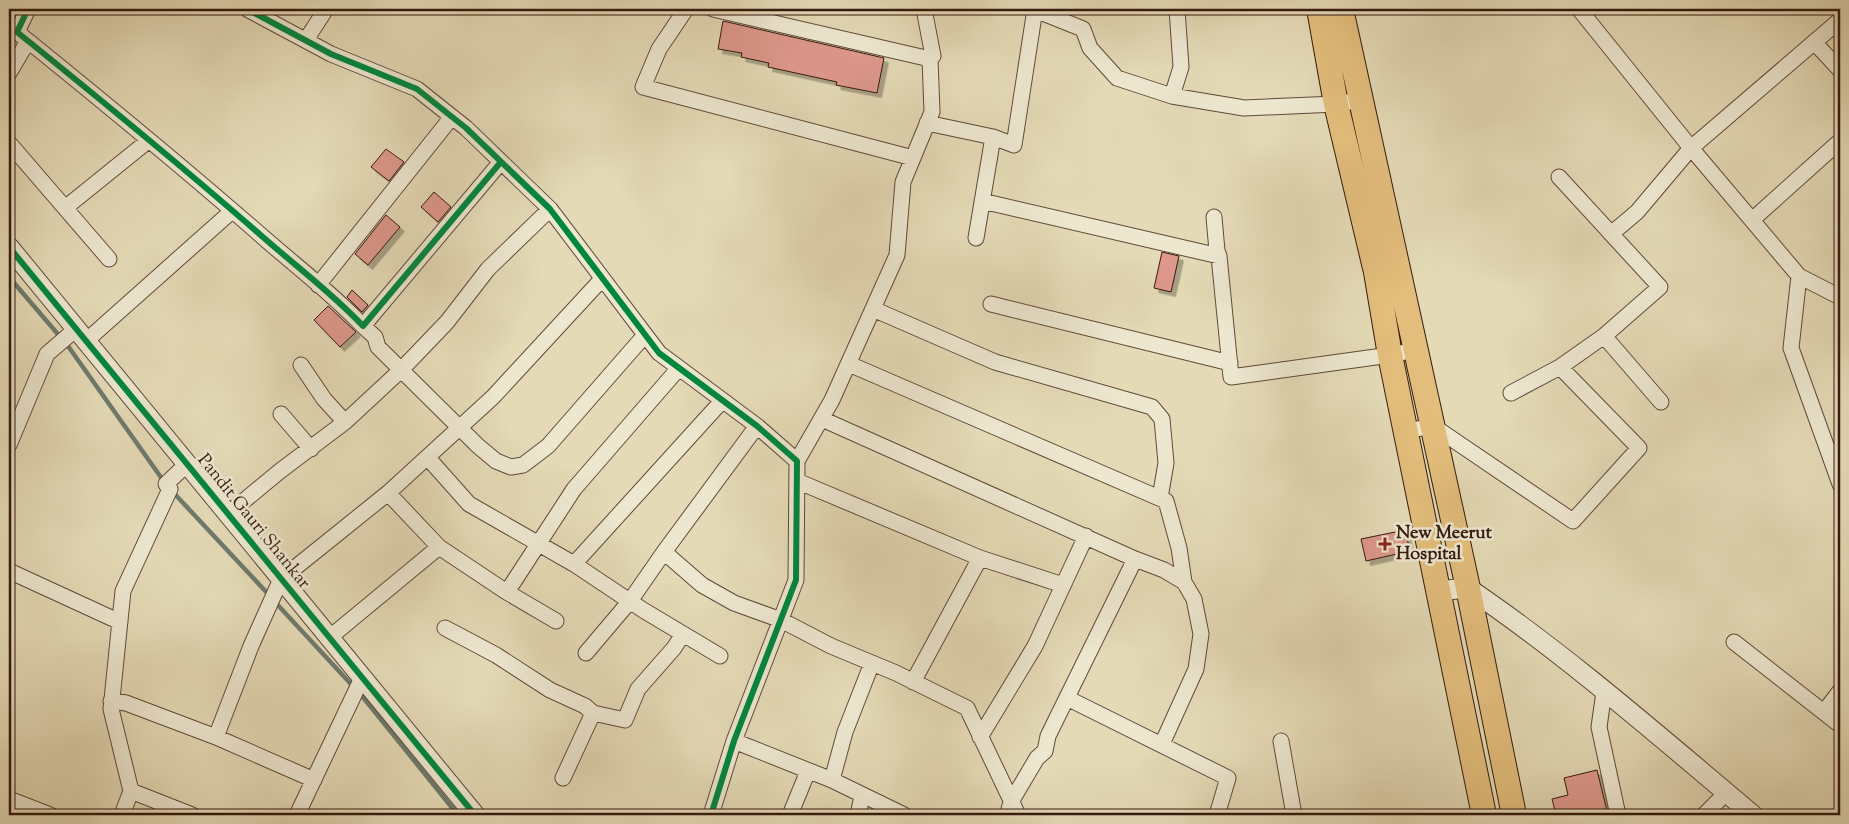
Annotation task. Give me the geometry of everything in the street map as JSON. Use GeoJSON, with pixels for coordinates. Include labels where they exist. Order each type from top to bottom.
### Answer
{"type":"FeatureCollection","features":[{"type":"Feature","properties":{"kind":"main road"},"geometry":{"type":"LineString","coordinates":[[1319,9],[1336,104],[1376,272],[1390,355],[1484,815]]}},
{"type":"Feature","properties":{"kind":"main road"},"geometry":{"type":"LineString","coordinates":[[1341,9],[1468,588],[1514,815]]}},
{"type":"Feature","properties":{"kind":"street"},"geometry":{"type":"LineString","coordinates":[[28,9],[16,32],[232,210],[318,285],[335,297],[375,337],[378,347],[496,461],[511,467],[523,465],[548,446],[645,335]]}},
{"type":"Feature","properties":{"kind":"street"},"geometry":{"type":"LineString","coordinates":[[247,9],[331,54],[416,88],[451,118],[466,128],[500,163],[550,209],[659,353],[757,426],[797,461]]}},
{"type":"Feature","properties":{"kind":"street"},"geometry":{"type":"LineString","coordinates":[[306,40],[326,9]]}},
{"type":"Feature","properties":{"kind":"street"},"geometry":{"type":"LineString","coordinates":[[686,9],[659,50],[643,87],[913,158]]}},
{"type":"Feature","properties":{"kind":"street"},"geometry":{"type":"LineString","coordinates":[[713,9],[930,60]]}},
{"type":"Feature","properties":{"kind":"street"},"geometry":{"type":"LineString","coordinates":[[711,815],[734,742],[796,580],[797,461],[832,400],[897,255],[903,182],[932,112],[930,60],[933,56],[924,9]]}},
{"type":"Feature","properties":{"kind":"street"},"geometry":{"type":"LineString","coordinates":[[927,123],[993,138],[1014,145],[1034,9],[1083,29],[1090,48],[1117,78],[1172,96],[1244,108],[1336,104],[1362,100]]}},
{"type":"Feature","properties":{"kind":"street"},"geometry":{"type":"LineString","coordinates":[[1172,96],[1181,67],[1177,9]]}},
{"type":"Feature","properties":{"kind":"street"},"geometry":{"type":"LineString","coordinates":[[1578,9],[1691,148],[1799,276],[1840,298]]}},
{"type":"Feature","properties":{"kind":"street"},"geometry":{"type":"LineString","coordinates":[[1611,234],[1637,212],[1691,148],[1840,20]]}},
{"type":"Feature","properties":{"kind":"street"},"geometry":{"type":"LineString","coordinates":[[9,73],[28,41]]}},
{"type":"Feature","properties":{"kind":"street"},"geometry":{"type":"LineString","coordinates":[[1814,42],[1840,70]]}},
{"type":"Feature","properties":{"kind":"street"},"geometry":{"type":"LineString","coordinates":[[318,285],[451,118]]}},
{"type":"Feature","properties":{"kind":"street"},"geometry":{"type":"LineString","coordinates":[[976,238],[993,138]]}},
{"type":"Feature","properties":{"kind":"street"},"geometry":{"type":"LineString","coordinates":[[65,208],[148,141]]}},
{"type":"Feature","properties":{"kind":"street"},"geometry":{"type":"LineString","coordinates":[[1752,220],[1840,141]]}},
{"type":"Feature","properties":{"kind":"street"},"geometry":{"type":"LineString","coordinates":[[9,143],[109,260]]}},
{"type":"Feature","properties":{"kind":"street"},"geometry":{"type":"LineString","coordinates":[[363,326],[500,163]]}},
{"type":"Feature","properties":{"kind":"street"},"geometry":{"type":"LineString","coordinates":[[1511,393],[1560,366],[1604,336],[1660,287],[1559,177]]}},
{"type":"Feature","properties":{"kind":"street"},"geometry":{"type":"LineString","coordinates":[[982,201],[1220,256]]}},
{"type":"Feature","properties":{"kind":"street"},"geometry":{"type":"LineString","coordinates":[[228,514],[280,471],[345,422],[401,370],[447,322],[488,270],[550,209]]}},
{"type":"Feature","properties":{"kind":"street"},"geometry":{"type":"LineString","coordinates":[[9,446],[47,354],[77,335],[232,210]]}},
{"type":"Feature","properties":{"kind":"street"},"geometry":{"type":"LineString","coordinates":[[1214,217],[1217,251],[1220,256],[1232,377],[1416,350]]}},
{"type":"Feature","properties":{"kind":"street","name":"Pandit Gauri Shankar"},"geometry":{"type":"LineString","coordinates":[[9,247],[77,335],[187,464],[475,815]]}},
{"type":"Feature","properties":{"kind":"street"},"geometry":{"type":"LineString","coordinates":[[1799,276],[1791,348],[1840,484]]}},
{"type":"Feature","properties":{"kind":"street"},"geometry":{"type":"LineString","coordinates":[[216,737],[251,646],[281,579],[388,493],[494,397],[602,279]]}},
{"type":"Feature","properties":{"kind":"street"},"geometry":{"type":"LineString","coordinates":[[991,304],[1230,363]]}},
{"type":"Feature","properties":{"kind":"street"},"geometry":{"type":"LineString","coordinates":[[873,309],[995,362],[1152,407],[1162,419],[1166,463],[1160,498]]}},
{"type":"Feature","properties":{"kind":"street"},"geometry":{"type":"LineString","coordinates":[[1604,336],[1662,402]]}},
{"type":"Feature","properties":{"kind":"street"},"geometry":{"type":"LineString","coordinates":[[848,364],[1166,501],[1180,548],[1184,582],[1194,600],[1201,634],[1196,669],[1162,744]]}},
{"type":"Feature","properties":{"kind":"street"},"geometry":{"type":"LineString","coordinates":[[302,365],[324,399],[345,422]]}},
{"type":"Feature","properties":{"kind":"street"},"geometry":{"type":"LineString","coordinates":[[1406,432],[1433,426],[1573,521],[1639,448],[1560,366]]}},
{"type":"Feature","properties":{"kind":"street"},"geometry":{"type":"LineString","coordinates":[[507,592],[574,489],[679,368]]}},
{"type":"Feature","properties":{"kind":"street"},"geometry":{"type":"LineString","coordinates":[[574,564],[722,401]]}},
{"type":"Feature","properties":{"kind":"street"},"geometry":{"type":"LineString","coordinates":[[281,414],[311,449]]}},
{"type":"Feature","properties":{"kind":"street"},"geometry":{"type":"LineString","coordinates":[[822,419],[1135,559],[1164,570],[1184,582]]}},
{"type":"Feature","properties":{"kind":"street"},"geometry":{"type":"LineString","coordinates":[[586,653],[630,601],[757,426]]}},
{"type":"Feature","properties":{"kind":"street"},"geometry":{"type":"LineString","coordinates":[[428,458],[469,504],[574,564],[720,656]]}},
{"type":"Feature","properties":{"kind":"street"},"geometry":{"type":"LineString","coordinates":[[122,815],[130,791],[111,709],[123,591],[170,489],[166,484],[187,464]]}},
{"type":"Feature","properties":{"kind":"street"},"geometry":{"type":"LineString","coordinates":[[797,481],[980,558],[1064,584]]}},
{"type":"Feature","properties":{"kind":"street"},"geometry":{"type":"LineString","coordinates":[[388,493],[439,547],[507,592],[556,621]]}},
{"type":"Feature","properties":{"kind":"street"},"geometry":{"type":"LineString","coordinates":[[980,737],[1035,646],[1086,536]]}},
{"type":"Feature","properties":{"kind":"street"},"geometry":{"type":"LineString","coordinates":[[329,638],[439,547]]}},
{"type":"Feature","properties":{"kind":"street"},"geometry":{"type":"LineString","coordinates":[[664,552],[702,585],[734,603],[781,620],[831,646],[872,663],[967,708],[1012,811]]}},
{"type":"Feature","properties":{"kind":"street"},"geometry":{"type":"LineString","coordinates":[[913,682],[980,558]]}},
{"type":"Feature","properties":{"kind":"street"},"geometry":{"type":"LineString","coordinates":[[1012,811],[1037,758],[1045,751],[1048,736],[1135,559]]}},
{"type":"Feature","properties":{"kind":"street"},"geometry":{"type":"LineString","coordinates":[[9,571],[120,622]]}},
{"type":"Feature","properties":{"kind":"street"},"geometry":{"type":"LineString","coordinates":[[1437,591],[1468,588],[1504,612],[1752,815]]}},
{"type":"Feature","properties":{"kind":"street"},"geometry":{"type":"LineString","coordinates":[[445,628],[496,655],[550,690],[585,706],[593,713],[625,720],[638,689],[674,648],[683,634]]}},
{"type":"Feature","properties":{"kind":"street"},"geometry":{"type":"LineString","coordinates":[[1734,642],[1840,725]]}},
{"type":"Feature","properties":{"kind":"street"},"geometry":{"type":"LineString","coordinates":[[832,780],[845,732],[872,663]]}},
{"type":"Feature","properties":{"kind":"street"},"geometry":{"type":"LineString","coordinates":[[297,815],[362,678]]}},
{"type":"Feature","properties":{"kind":"street"},"geometry":{"type":"LineString","coordinates":[[1824,712],[1840,691]]}},
{"type":"Feature","properties":{"kind":"street"},"geometry":{"type":"LineString","coordinates":[[1604,692],[1599,727],[1618,815]]}},
{"type":"Feature","properties":{"kind":"street"},"geometry":{"type":"LineString","coordinates":[[1067,698],[1228,778],[1217,815]]}},
{"type":"Feature","properties":{"kind":"street"},"geometry":{"type":"LineString","coordinates":[[112,700],[126,703],[216,737],[314,780]]}},
{"type":"Feature","properties":{"kind":"street"},"geometry":{"type":"LineString","coordinates":[[563,778],[593,713]]}},
{"type":"Feature","properties":{"kind":"street"},"geometry":{"type":"LineString","coordinates":[[1281,741],[1294,815]]}},
{"type":"Feature","properties":{"kind":"street"},"geometry":{"type":"LineString","coordinates":[[734,742],[832,780],[904,815]]}},
{"type":"Feature","properties":{"kind":"street"},"geometry":{"type":"LineString","coordinates":[[790,815],[808,771]]}},
{"type":"Feature","properties":{"kind":"street"},"geometry":{"type":"LineString","coordinates":[[130,791],[192,815]]}},
{"type":"Feature","properties":{"kind":"street"},"geometry":{"type":"LineString","coordinates":[[1704,815],[1726,793]]}},
{"type":"Feature","properties":{"kind":"street"},"geometry":{"type":"LineString","coordinates":[[858,815],[862,796]]}},
{"type":"Feature","properties":{"kind":"street"},"geometry":{"type":"LineString","coordinates":[[9,799],[50,815]]}},
{"type":"Feature","properties":{"kind":"building"},"geometry":{"type":"Polygon","coordinates":[[[723,21],[884,58],[877,93],[836,85],[837,82],[768,67],[769,63],[741,57],[742,53],[718,49],[723,21]]]}},
{"type":"Feature","properties":{"kind":"building"},"geometry":{"type":"Polygon","coordinates":[[[386,149],[404,162],[389,181],[371,167],[386,149]]]}},
{"type":"Feature","properties":{"kind":"building"},"geometry":{"type":"Polygon","coordinates":[[[434,192],[451,207],[438,222],[421,207],[434,192]]]}},
{"type":"Feature","properties":{"kind":"building"},"geometry":{"type":"Polygon","coordinates":[[[386,215],[400,227],[368,265],[355,254],[386,215]]]}},
{"type":"Feature","properties":{"kind":"building"},"geometry":{"type":"Polygon","coordinates":[[[1162,252],[1179,256],[1171,292],[1154,288],[1162,252]]]}},
{"type":"Feature","properties":{"kind":"building"},"geometry":{"type":"Polygon","coordinates":[[[352,290],[368,305],[362,312],[347,297],[352,290]]]}},
{"type":"Feature","properties":{"kind":"building"},"geometry":{"type":"Polygon","coordinates":[[[328,306],[356,332],[340,347],[314,320],[328,306]]]}},
{"type":"Feature","properties":{"kind":"building"},"geometry":{"type":"Polygon","coordinates":[[[1405,530],[1410,551],[1366,561],[1361,539],[1405,530]]]}},
{"type":"Feature","properties":{"kind":"building"},"geometry":{"type":"Polygon","coordinates":[[[1597,770],[1608,815],[1556,815],[1552,799],[1568,795],[1564,778],[1597,770]]]}},
{"type":"Feature","properties":{"kind":"waterway"},"geometry":{"type":"LineString","coordinates":[[9,277],[68,346],[165,483]]}},
{"type":"Feature","properties":{"kind":"waterway"},"geometry":{"type":"LineString","coordinates":[[171,490],[270,596]]}},
{"type":"Feature","properties":{"kind":"waterway"},"geometry":{"type":"LineString","coordinates":[[275,602],[362,696],[458,815]]}},
{"type":"Feature","properties":{"kind":"cycle path"},"geometry":{"type":"LineString","coordinates":[[28,9],[17,32],[203,185],[327,292],[363,326],[500,163]]}},
{"type":"Feature","properties":{"kind":"cycle path"},"geometry":{"type":"LineString","coordinates":[[247,9],[331,54],[417,89],[466,128],[550,209],[659,353],[757,426],[797,461],[796,580],[734,741],[711,815]]}},
{"type":"Feature","properties":{"kind":"cycle path"},"geometry":{"type":"LineString","coordinates":[[9,247],[475,815]]}},
{"type":"Feature","properties":{"kind":"place","name":"New Meerut Hospital"},"geometry":{"type":"Point","coordinates":[1385,544]}}]}
